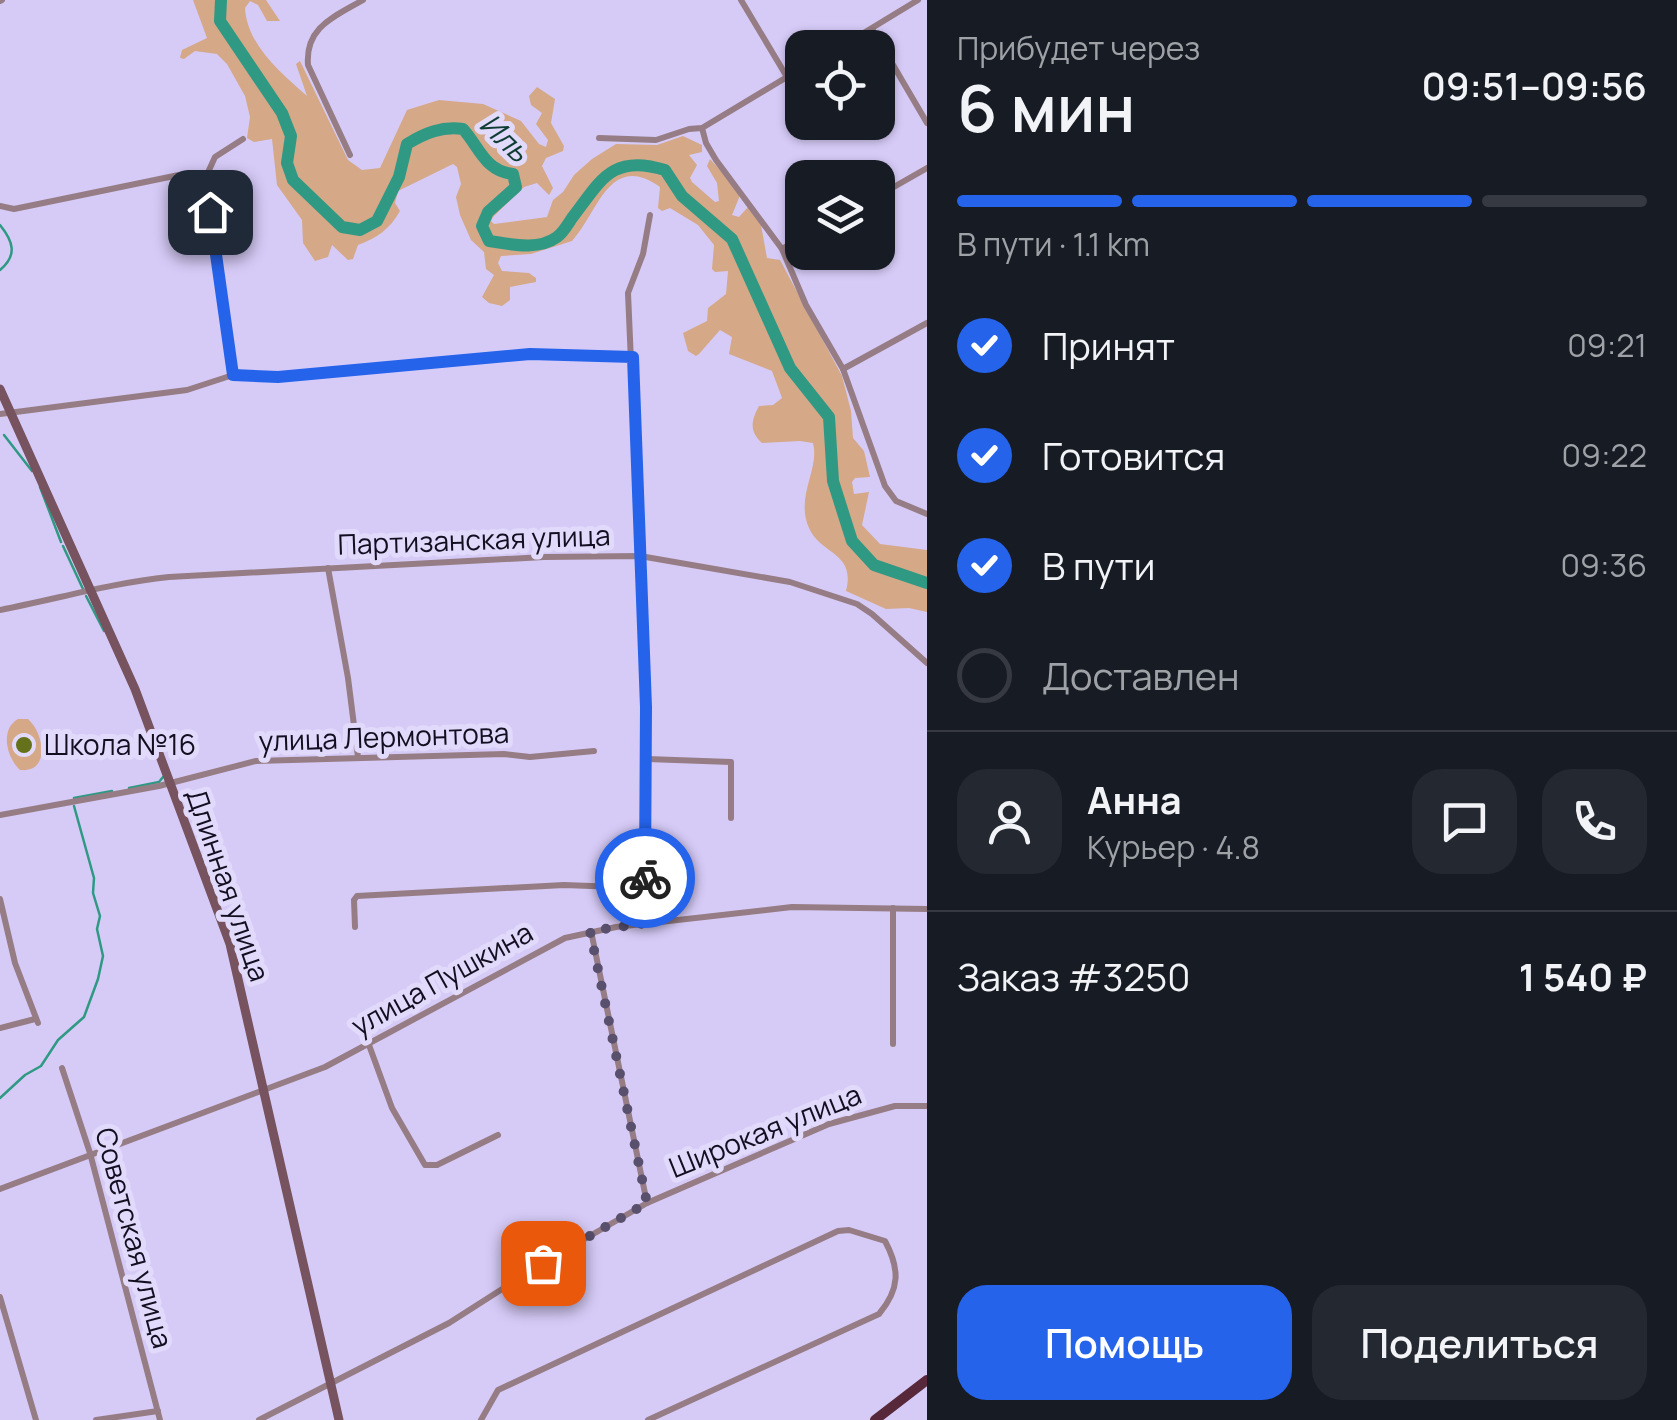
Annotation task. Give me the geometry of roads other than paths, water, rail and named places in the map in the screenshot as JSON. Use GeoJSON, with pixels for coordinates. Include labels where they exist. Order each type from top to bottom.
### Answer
{"type":"FeatureCollection","features":[{"type":"Feature","properties":{"kind":"highway"},"geometry":{"type":"LineString","coordinates":[[875,1420],[927,1380]]}},
{"type":"Feature","properties":{"kind":"main road","name":"Длинная улица"},"geometry":{"type":"LineString","coordinates":[[0,389],[5,413],[135,688],[230,944],[340,1420]]}},
{"type":"Feature","properties":{"kind":"street"},"geometry":{"type":"LineString","coordinates":[[350,155],[308,65],[307,51],[318,30],[363,0]]}},
{"type":"Feature","properties":{"kind":"street"},"geometry":{"type":"LineString","coordinates":[[741,0],[785,72]]}},
{"type":"Feature","properties":{"kind":"street"},"geometry":{"type":"LineString","coordinates":[[918,0],[872,29],[927,123]]}},
{"type":"Feature","properties":{"kind":"street"},"geometry":{"type":"LineString","coordinates":[[599,138],[656,140],[702,128],[785,79]]}},
{"type":"Feature","properties":{"kind":"street"},"geometry":{"type":"LineString","coordinates":[[702,128],[716,160],[782,249],[806,305],[843,369],[885,486],[896,501],[927,514]]}},
{"type":"Feature","properties":{"kind":"street"},"geometry":{"type":"LineString","coordinates":[[233,375],[205,178],[215,157],[242,139]]}},
{"type":"Feature","properties":{"kind":"street"},"geometry":{"type":"LineString","coordinates":[[895,186],[927,168]]}},
{"type":"Feature","properties":{"kind":"street"},"geometry":{"type":"LineString","coordinates":[[0,206],[14,209],[180,175],[205,178]]}},
{"type":"Feature","properties":{"kind":"street"},"geometry":{"type":"LineString","coordinates":[[646,923],[647,759],[628,293],[642,254],[650,214]]}},
{"type":"Feature","properties":{"kind":"street"},"geometry":{"type":"LineString","coordinates":[[843,369],[927,323]]}},
{"type":"Feature","properties":{"kind":"street"},"geometry":{"type":"LineString","coordinates":[[5,413],[187,390],[233,375],[278,377],[530,354],[633,357]]}},
{"type":"Feature","properties":{"kind":"street","name":"Партизанская улица"},"geometry":{"type":"LineString","coordinates":[[0,610],[90,592],[108,584],[168,577],[544,557],[640,556],[790,582],[857,604],[927,663]]}},
{"type":"Feature","properties":{"kind":"street"},"geometry":{"type":"LineString","coordinates":[[328,568],[358,757]]}},
{"type":"Feature","properties":{"kind":"street","name":"улица Лермонтова"},"geometry":{"type":"LineString","coordinates":[[0,815],[170,783],[256,761],[594,752]]}},
{"type":"Feature","properties":{"kind":"street"},"geometry":{"type":"LineString","coordinates":[[647,759],[731,762],[731,818]]}},
{"type":"Feature","properties":{"kind":"street"},"geometry":{"type":"LineString","coordinates":[[355,927],[357,896],[564,885],[645,888]]}},
{"type":"Feature","properties":{"kind":"street"},"geometry":{"type":"LineString","coordinates":[[0,899],[14,964],[36,1021],[0,1028]]}},
{"type":"Feature","properties":{"kind":"street","name":"улица Пушкина"},"geometry":{"type":"LineString","coordinates":[[0,1189],[324,1066],[369,1046],[543,948],[590,931],[792,907],[927,909]]}},
{"type":"Feature","properties":{"kind":"street"},"geometry":{"type":"LineString","coordinates":[[892,908],[893,1044]]}},
{"type":"Feature","properties":{"kind":"street"},"geometry":{"type":"LineString","coordinates":[[590,931],[647,1203]]}},
{"type":"Feature","properties":{"kind":"street"},"geometry":{"type":"LineString","coordinates":[[369,1046],[392,1108],[425,1165],[437,1165],[498,1135]]}},
{"type":"Feature","properties":{"kind":"street","name":"Советская улица"},"geometry":{"type":"LineString","coordinates":[[62,1068],[90,1154],[159,1416]]}},
{"type":"Feature","properties":{"kind":"street","name":"Широкая улица"},"geometry":{"type":"LineString","coordinates":[[259,1420],[449,1323],[647,1203],[829,1124],[894,1106],[927,1106]]}},
{"type":"Feature","properties":{"kind":"street"},"geometry":{"type":"LineString","coordinates":[[482,1420],[498,1390],[838,1231],[848,1230],[886,1242],[894,1258],[897,1283],[880,1314],[648,1420]]}},
{"type":"Feature","properties":{"kind":"street"},"geometry":{"type":"LineString","coordinates":[[0,1297],[36,1420]]}},
{"type":"Feature","properties":{"kind":"street"},"geometry":{"type":"LineString","coordinates":[[96,1420],[159,1416]]}},
{"type":"Feature","properties":{"kind":"waterway","name":"Иль"},"geometry":{"type":"LineString","coordinates":[[221,0],[220,21],[282,113],[291,136],[287,163],[293,180],[342,227],[360,230],[377,221],[399,177],[407,144],[441,130],[463,129],[489,163],[513,174],[516,187],[488,212],[482,226],[489,241],[524,245],[549,241],[561,233],[609,174],[632,165],[665,170],[682,196],[732,239],[790,368],[829,417],[833,481],[852,541],[874,565],[927,583]]}},
{"type":"Feature","properties":{"kind":"waterway"},"geometry":{"type":"LineString","coordinates":[[0,225],[12,248],[0,270]]}},
{"type":"Feature","properties":{"kind":"waterway"},"geometry":{"type":"LineString","coordinates":[[4,435],[32,471]]}},
{"type":"Feature","properties":{"kind":"waterway"},"geometry":{"type":"LineString","coordinates":[[40,487],[61,542]]}},
{"type":"Feature","properties":{"kind":"waterway"},"geometry":{"type":"LineString","coordinates":[[63,546],[83,589]]}},
{"type":"Feature","properties":{"kind":"waterway"},"geometry":{"type":"LineString","coordinates":[[86,596],[104,631]]}},
{"type":"Feature","properties":{"kind":"waterway"},"geometry":{"type":"LineString","coordinates":[[129,788],[159,782],[163,777]]}},
{"type":"Feature","properties":{"kind":"waterway"},"geometry":{"type":"LineString","coordinates":[[74,798],[112,791]]}},
{"type":"Feature","properties":{"kind":"waterway"},"geometry":{"type":"LineString","coordinates":[[0,1098],[41,1066],[58,1040],[84,1017],[98,979],[103,956],[97,929],[100,916],[74,806]]}},
{"type":"Feature","properties":{"kind":"place","name":"Школа №16"},"geometry":{"type":"Point","coordinates":[24,745]}}]}
